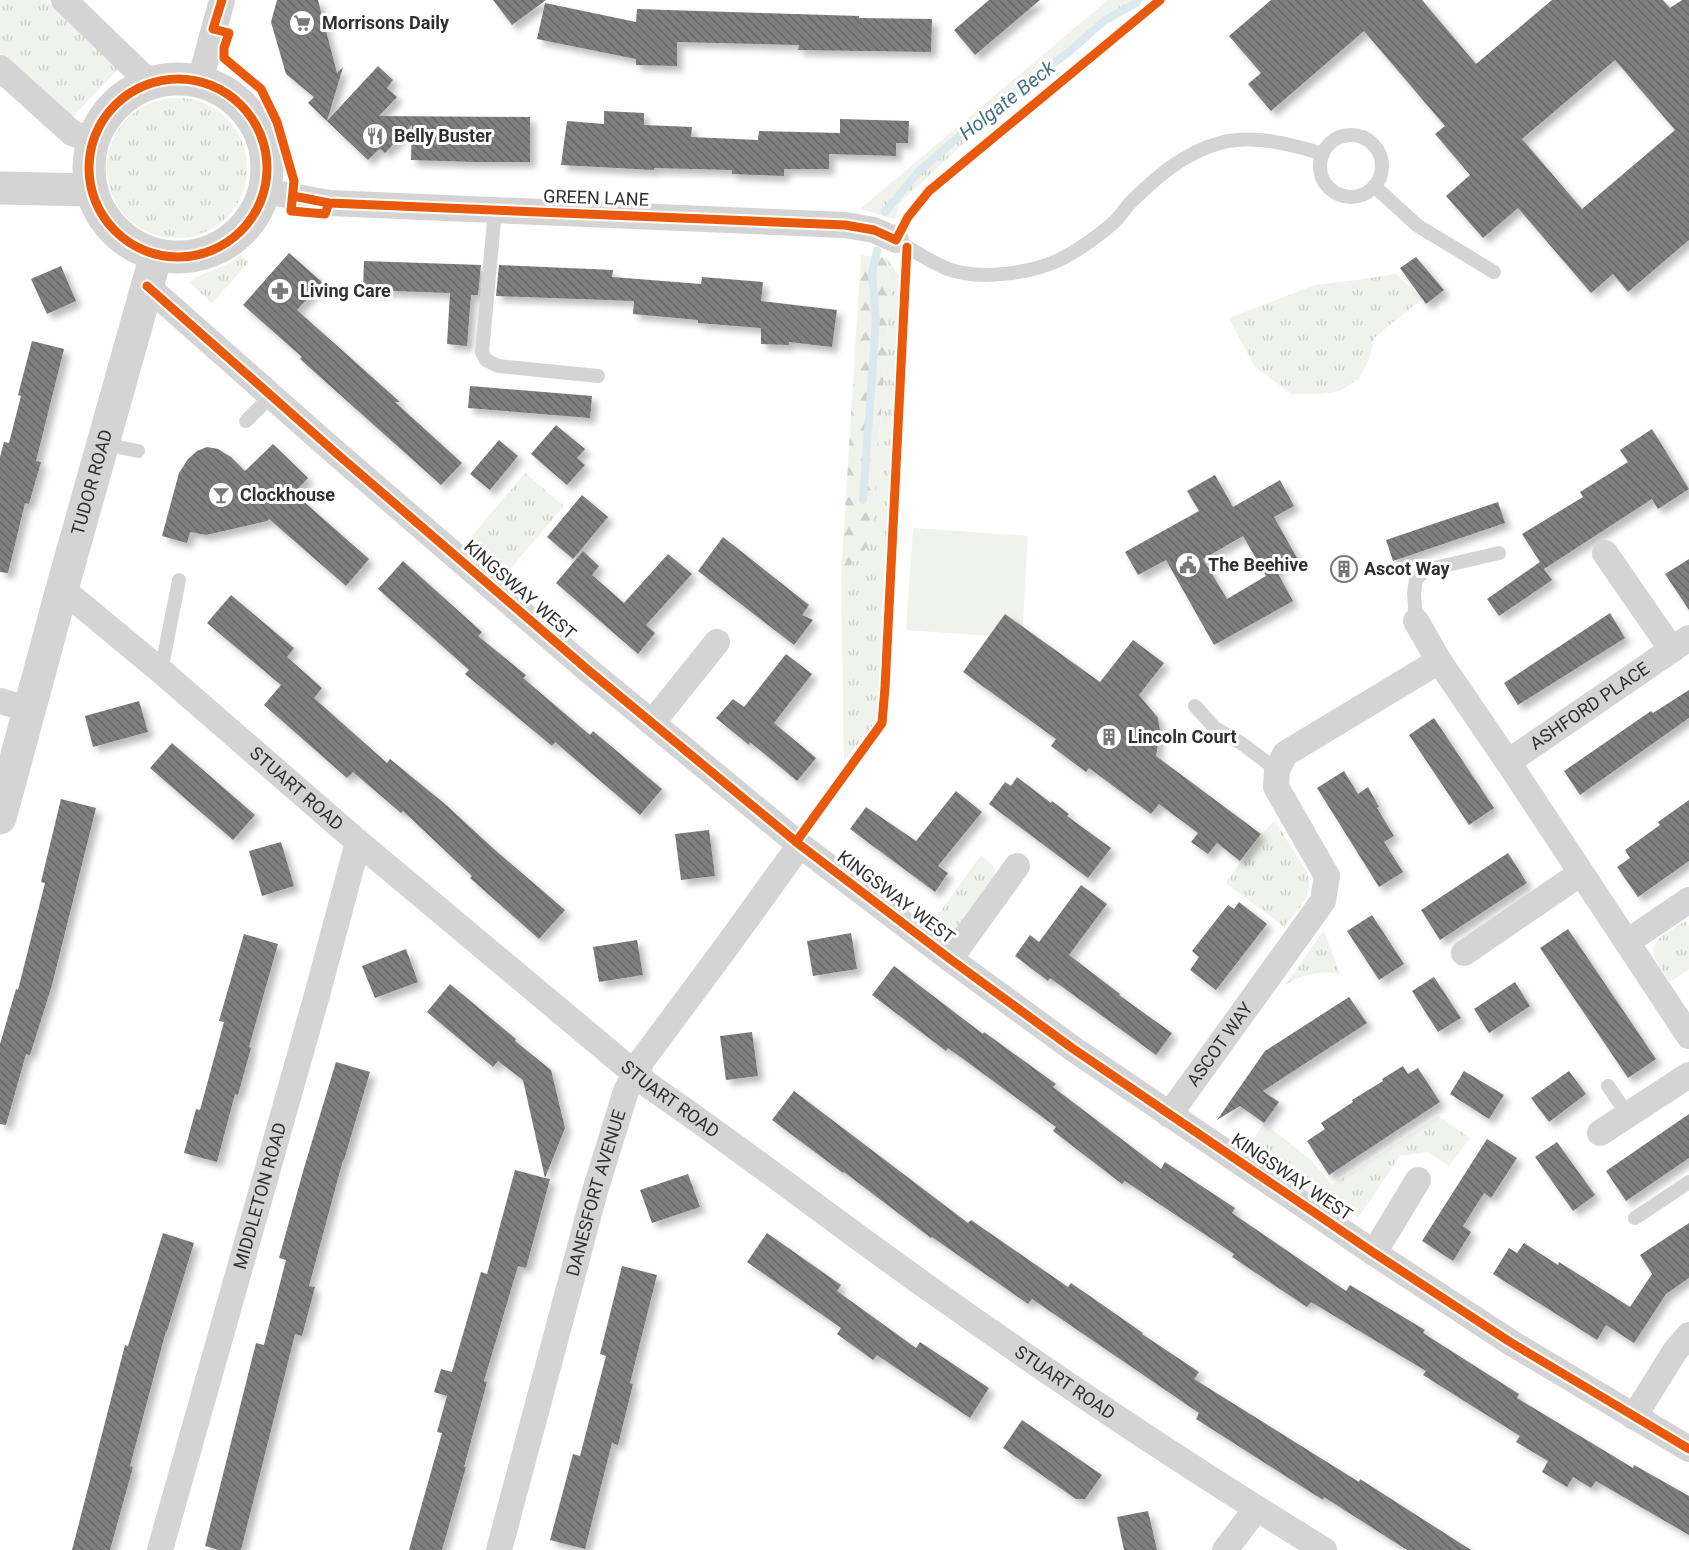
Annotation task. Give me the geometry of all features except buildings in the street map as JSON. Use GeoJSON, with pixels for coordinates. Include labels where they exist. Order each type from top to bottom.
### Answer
{"type":"FeatureCollection","features":[{"type":"Feature","properties":{"kind":"street"},"geometry":{"type":"LineString","coordinates":[[64,0],[150,83]]}},
{"type":"Feature","properties":{"kind":"street"},"geometry":{"type":"LineString","coordinates":[[200,81],[222,0]]}},
{"type":"Feature","properties":{"kind":"street"},"geometry":{"type":"LineString","coordinates":[[0,68],[72,133],[93,141]]}},
{"type":"Feature","properties":{"kind":"street"},"geometry":{"type":"LineString","coordinates":[[175,78],[200,81],[228,93],[249,114],[263,140],[268,169],[265,191],[250,222],[231,240],[208,253],[182,258],[156,255],[134,246],[114,231],[100,213],[92,190],[88,170],[91,149],[98,127],[112,108],[129,93],[150,83],[175,78]]}},
{"type":"Feature","properties":{"kind":"street"},"geometry":{"type":"LineString","coordinates":[[0,188],[92,190]]}},
{"type":"Feature","properties":{"kind":"street","name":"GREEN LANE"},"geometry":{"type":"LineString","coordinates":[[265,191],[329,203],[846,225],[874,230],[896,240]]}},
{"type":"Feature","properties":{"kind":"street","name":"TUDOR ROAD"},"geometry":{"type":"LineString","coordinates":[[0,818],[15,705],[62,589],[156,255]]}},
{"type":"Feature","properties":{"kind":"street","name":"KINGSWAY WEST"},"geometry":{"type":"LineString","coordinates":[[147,286],[345,461],[652,723],[800,845],[950,959],[1072,1048],[1374,1252],[1510,1342],[1689,1449]]}},
{"type":"Feature","properties":{"kind":"street","name":"ASHFORD PLACE"},"geometry":{"type":"LineString","coordinates":[[1508,762],[1680,644],[1605,553]]}},
{"type":"Feature","properties":{"kind":"street","name":"STUART ROAD"},"geometry":{"type":"LineString","coordinates":[[62,589],[161,671],[358,842],[651,1087],[933,1292],[1130,1428],[1324,1550]]}},
{"type":"Feature","properties":{"kind":"street"},"geometry":{"type":"LineString","coordinates":[[1416,621],[1439,662],[1689,1036]]}},
{"type":"Feature","properties":{"kind":"street"},"geometry":{"type":"LineString","coordinates":[[652,723],[717,642]]}},
{"type":"Feature","properties":{"kind":"street"},"geometry":{"type":"LineString","coordinates":[[1277,770],[1286,754],[1293,749],[1439,662]]}},
{"type":"Feature","properties":{"kind":"street","name":"ASCOT WAY"},"geometry":{"type":"LineString","coordinates":[[1169,1115],[1323,901],[1327,876],[1276,788],[1277,770]]}},
{"type":"Feature","properties":{"kind":"street","name":"MIDDLETON ROAD"},"geometry":{"type":"LineString","coordinates":[[160,1550],[358,842]]}},
{"type":"Feature","properties":{"kind":"street","name":"DANESFORT AVENUE"},"geometry":{"type":"LineString","coordinates":[[499,1550],[595,1191],[624,1099],[643,1059],[800,845]]}},
{"type":"Feature","properties":{"kind":"street","name":"KINGSWAY WEST"},"geometry":{"type":"LineString","coordinates":[[950,959],[1017,866]]}},
{"type":"Feature","properties":{"kind":"street"},"geometry":{"type":"LineString","coordinates":[[1464,953],[1581,873]]}},
{"type":"Feature","properties":{"kind":"street"},"geometry":{"type":"LineString","coordinates":[[1627,942],[1689,900]]}},
{"type":"Feature","properties":{"kind":"street"},"geometry":{"type":"LineString","coordinates":[[1600,1133],[1689,1074]]}},
{"type":"Feature","properties":{"kind":"street"},"geometry":{"type":"LineString","coordinates":[[1374,1252],[1419,1180]]}},
{"type":"Feature","properties":{"kind":"street"},"geometry":{"type":"LineString","coordinates":[[1634,1417],[1675,1351],[1689,1335]]}},
{"type":"Feature","properties":{"kind":"street"},"geometry":{"type":"LineString","coordinates":[[1225,1550],[1256,1509]]}},
{"type":"Feature","properties":{"kind":"lane"},"geometry":{"type":"LineString","coordinates":[[1354,135],[1363,137],[1378,150],[1382,169],[1374,186],[1358,196],[1348,196],[1339,194],[1325,182],[1321,172],[1323,154],[1335,139],[1354,135]]}},
{"type":"Feature","properties":{"kind":"lane"},"geometry":{"type":"LineString","coordinates":[[896,240],[919,255],[950,270],[977,274],[1005,274],[1030,270],[1062,259],[1087,243],[1112,223],[1152,183],[1175,164],[1197,151],[1221,142],[1246,140],[1298,146],[1323,154]]}},
{"type":"Feature","properties":{"kind":"lane"},"geometry":{"type":"LineString","coordinates":[[1374,186],[1418,226],[1494,272]]}},
{"type":"Feature","properties":{"kind":"lane"},"geometry":{"type":"LineString","coordinates":[[495,210],[482,352],[486,360],[498,366],[598,376]]}},
{"type":"Feature","properties":{"kind":"lane"},"geometry":{"type":"LineString","coordinates":[[246,421],[272,395]]}},
{"type":"Feature","properties":{"kind":"lane"},"geometry":{"type":"LineString","coordinates":[[103,444],[138,451]]}},
{"type":"Feature","properties":{"kind":"lane"},"geometry":{"type":"LineString","coordinates":[[1416,621],[1414,593],[1416,579],[1426,570],[1499,553]]}},
{"type":"Feature","properties":{"kind":"lane"},"geometry":{"type":"LineString","coordinates":[[161,671],[179,580]]}},
{"type":"Feature","properties":{"kind":"lane"},"geometry":{"type":"LineString","coordinates":[[1195,706],[1215,728],[1241,743],[1277,770]]}},
{"type":"Feature","properties":{"kind":"lane"},"geometry":{"type":"LineString","coordinates":[[1608,1086],[1628,1115]]}},
{"type":"Feature","properties":{"kind":"lane"},"geometry":{"type":"LineString","coordinates":[[1635,1218],[1689,1182]]}},
{"type":"Feature","properties":{"kind":"green space"},"geometry":{"type":"Polygon","coordinates":[[[0,0],[46,0],[119,68],[71,119],[0,53],[0,0]]]}},
{"type":"Feature","properties":{"kind":"green space"},"geometry":{"type":"Polygon","coordinates":[[[1108,0],[1133,0],[967,140],[900,203],[895,219],[860,209],[1108,0]]]}},
{"type":"Feature","properties":{"kind":"green space"},"geometry":{"type":"Polygon","coordinates":[[[177,98],[204,103],[227,118],[242,141],[247,168],[242,195],[227,218],[204,233],[177,238],[150,233],[127,218],[112,195],[107,168],[112,141],[127,118],[150,103],[177,98]]]}},
{"type":"Feature","properties":{"kind":"green space"},"geometry":{"type":"Polygon","coordinates":[[[241,255],[249,262],[212,303],[191,284],[190,282],[196,277],[230,263],[241,255]]]}},
{"type":"Feature","properties":{"kind":"green space"},"geometry":{"type":"Polygon","coordinates":[[[861,255],[887,258],[890,298],[871,543],[841,575],[861,255]]]}},
{"type":"Feature","properties":{"kind":"green space"},"geometry":{"type":"Polygon","coordinates":[[[887,258],[903,282],[877,721],[844,760],[841,575],[871,542],[890,298],[887,258]]]}},
{"type":"Feature","properties":{"kind":"green space"},"geometry":{"type":"Polygon","coordinates":[[[1396,274],[1422,299],[1374,338],[1369,360],[1359,378],[1340,391],[1322,394],[1291,394],[1254,366],[1229,318],[1315,285],[1396,274]]]}},
{"type":"Feature","properties":{"kind":"green space"},"geometry":{"type":"Polygon","coordinates":[[[525,473],[564,506],[510,569],[471,537],[525,473]]]}},
{"type":"Feature","properties":{"kind":"green space"},"geometry":{"type":"Polygon","coordinates":[[[913,528],[1028,536],[1022,638],[906,630],[913,528]]]}},
{"type":"Feature","properties":{"kind":"green space"},"geometry":{"type":"Polygon","coordinates":[[[1275,821],[1307,872],[1309,881],[1304,902],[1284,927],[1226,883],[1261,834],[1275,821]]]}},
{"type":"Feature","properties":{"kind":"green space"},"geometry":{"type":"Polygon","coordinates":[[[981,855],[994,867],[996,879],[954,934],[940,936],[928,929],[981,855]]]}},
{"type":"Feature","properties":{"kind":"green space"},"geometry":{"type":"Polygon","coordinates":[[[1685,921],[1689,926],[1689,969],[1670,982],[1656,960],[1654,946],[1663,935],[1685,921]]]}},
{"type":"Feature","properties":{"kind":"green space"},"geometry":{"type":"Polygon","coordinates":[[[1324,930],[1340,974],[1311,974],[1285,985],[1324,930]]]}},
{"type":"Feature","properties":{"kind":"green space"},"geometry":{"type":"Polygon","coordinates":[[[1438,1116],[1470,1138],[1449,1166],[1428,1152],[1400,1156],[1358,1218],[1330,1198],[1318,1202],[1244,1153],[1264,1123],[1311,1160],[1332,1185],[1438,1116]]]}},
{"type":"Feature","properties":{"kind":"waterway","name":"Holgate Beck"},"geometry":{"type":"LineString","coordinates":[[885,212],[918,172],[979,119],[1069,52],[1104,21],[1138,0]]}},
{"type":"Feature","properties":{"kind":"waterway","name":"Holgate Beck"},"geometry":{"type":"LineString","coordinates":[[863,500],[876,320],[872,273],[877,251]]}},
{"type":"Feature","properties":{"kind":"cycle path"},"geometry":{"type":"LineString","coordinates":[[222,0],[213,29],[229,33],[224,48],[224,58],[261,89],[277,122],[294,181],[291,211],[325,214],[329,203]]}},
{"type":"Feature","properties":{"kind":"cycle path"},"geometry":{"type":"LineString","coordinates":[[293,196],[329,203],[845,225],[874,230],[896,240],[908,217],[929,191],[1160,0]]}},
{"type":"Feature","properties":{"kind":"cycle path"},"geometry":{"type":"LineString","coordinates":[[178,79],[212,86],[241,105],[260,134],[267,168],[260,202],[241,231],[212,250],[178,257],[144,250],[115,231],[96,202],[89,168],[96,134],[115,105],[144,86],[178,79]]}},
{"type":"Feature","properties":{"kind":"cycle path"},"geometry":{"type":"LineString","coordinates":[[796,842],[882,723],[907,247]]}},
{"type":"Feature","properties":{"kind":"cycle path"},"geometry":{"type":"LineString","coordinates":[[147,286],[336,453],[588,670],[800,845],[950,959],[1072,1048],[1374,1253],[1510,1342],[1689,1449]]}},
{"type":"Feature","properties":{"kind":"place","name":"Morrisons Daily"},"geometry":{"type":"Point","coordinates":[302,23]}},
{"type":"Feature","properties":{"kind":"place","name":"Belly Buster"},"geometry":{"type":"Point","coordinates":[375,136]}},
{"type":"Feature","properties":{"kind":"place","name":"Living Care"},"geometry":{"type":"Point","coordinates":[280,291]}},
{"type":"Feature","properties":{"kind":"place","name":"Clockhouse"},"geometry":{"type":"Point","coordinates":[221,495]}},
{"type":"Feature","properties":{"kind":"place","name":"The Beehive"},"geometry":{"type":"Point","coordinates":[1188,565]}},
{"type":"Feature","properties":{"kind":"place","name":"Ascot Way"},"geometry":{"type":"Point","coordinates":[1344,569]}},
{"type":"Feature","properties":{"kind":"place","name":"Lincoln Court"},"geometry":{"type":"Point","coordinates":[1109,737]}}]}
